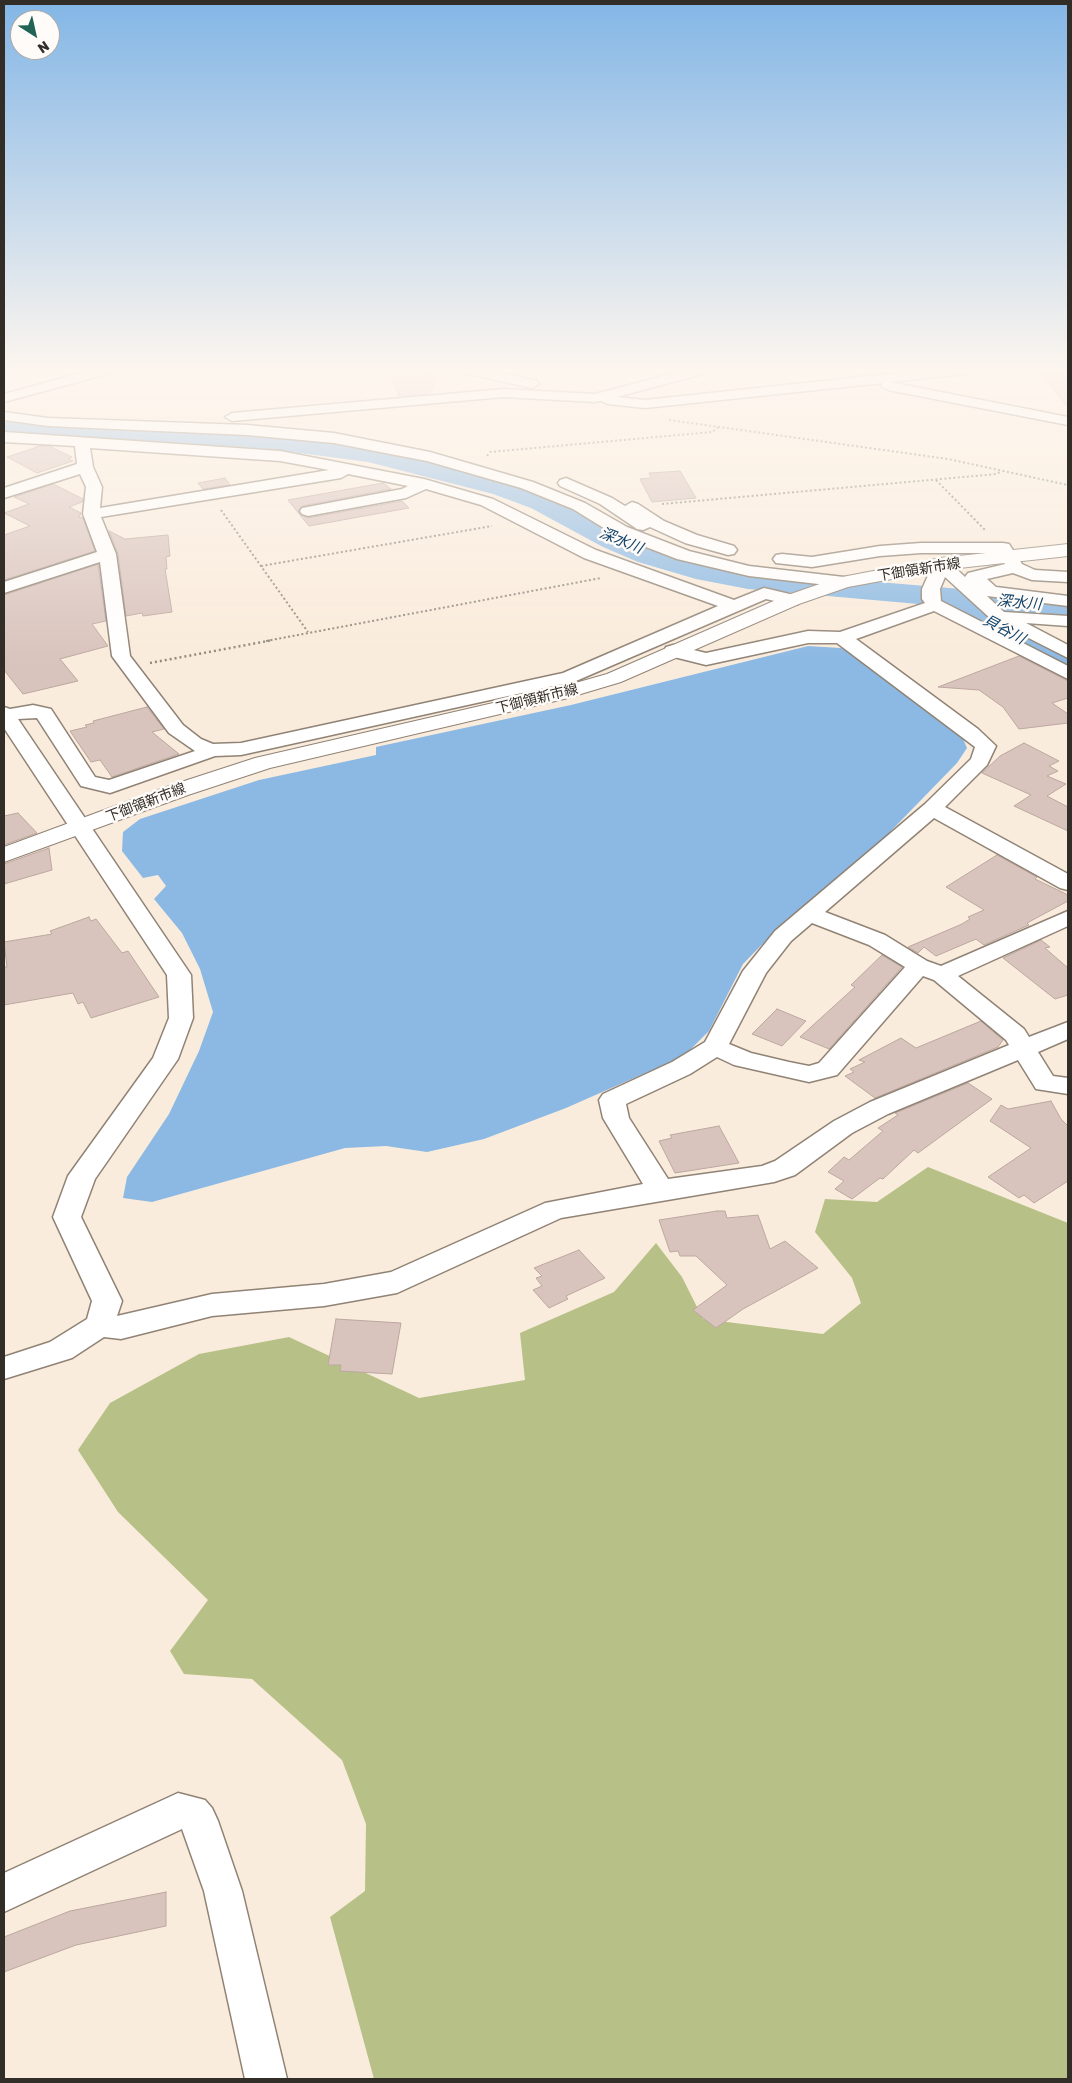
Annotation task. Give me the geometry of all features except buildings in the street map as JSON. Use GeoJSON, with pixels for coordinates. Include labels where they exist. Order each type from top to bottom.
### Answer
{"type":"FeatureCollection","features":[{"type":"Feature","properties":{"kind":"main road","name":"下御領新市線"},"geometry":{"type":"LineString","coordinates":[[4,854],[188,787],[263,764],[564,693],[614,678],[792,600],[844,582],[941,564],[1010,558],[1068,550]]}},
{"type":"Feature","properties":{"kind":"street"},"geometry":{"type":"LineString","coordinates":[[337,466],[424,484],[488,502],[567,544],[626,569],[680,585],[732,605]]}},
{"type":"Feature","properties":{"kind":"street"},"geometry":{"type":"LineString","coordinates":[[462,466],[507,478],[571,503],[621,531],[684,555],[749,571],[844,582]]}},
{"type":"Feature","properties":{"kind":"street"},"geometry":{"type":"LineString","coordinates":[[4,493],[85,467],[94,487],[91,514],[107,554],[121,656],[176,729],[194,743],[210,750],[241,750],[569,677],[732,605],[764,593],[792,600]]}},
{"type":"Feature","properties":{"kind":"street"},"geometry":{"type":"LineString","coordinates":[[91,514],[358,470]]}},
{"type":"Feature","properties":{"kind":"street"},"geometry":{"type":"LineString","coordinates":[[507,478],[558,482],[606,501],[653,532],[677,533]]}},
{"type":"Feature","properties":{"kind":"street"},"geometry":{"type":"LineString","coordinates":[[558,482],[565,492],[574,499],[571,503]]}},
{"type":"Feature","properties":{"kind":"street"},"geometry":{"type":"LineString","coordinates":[[308,511],[406,493],[424,484]]}},
{"type":"Feature","properties":{"kind":"street"},"geometry":{"type":"LineString","coordinates":[[632,507],[658,525],[743,554],[796,562],[812,562],[880,551],[913,548],[1010,558],[1032,575],[1068,577]]}},
{"type":"Feature","properties":{"kind":"street"},"geometry":{"type":"LineString","coordinates":[[4,588],[107,554]]}},
{"type":"Feature","properties":{"kind":"street"},"geometry":{"type":"LineString","coordinates":[[1010,558],[974,577],[991,592],[1068,601]]}},
{"type":"Feature","properties":{"kind":"street"},"geometry":{"type":"LineString","coordinates":[[932,598],[941,564],[992,611],[1068,652]]}},
{"type":"Feature","properties":{"kind":"street"},"geometry":{"type":"LineString","coordinates":[[4,568],[25,580]]}},
{"type":"Feature","properties":{"kind":"street"},"geometry":{"type":"LineString","coordinates":[[673,651],[706,659],[808,637],[842,638],[932,598]]}},
{"type":"Feature","properties":{"kind":"street"},"geometry":{"type":"LineString","coordinates":[[932,598],[1068,673]]}},
{"type":"Feature","properties":{"kind":"street"},"geometry":{"type":"LineString","coordinates":[[992,611],[1068,621]]}},
{"type":"Feature","properties":{"kind":"street"},"geometry":{"type":"LineString","coordinates":[[661,1190],[616,1118],[612,1100],[681,1068],[715,1047],[754,971],[783,936],[811,914],[932,808],[980,761],[986,746],[842,638]]}},
{"type":"Feature","properties":{"kind":"street"},"geometry":{"type":"LineString","coordinates":[[100,1325],[107,1300],[67,1218],[82,1176],[102,1151],[165,1058],[181,1018],[179,976],[82,827],[5,714],[33,711],[44,713],[88,782],[110,787],[202,755],[210,750]]}},
{"type":"Feature","properties":{"kind":"street"},"geometry":{"type":"LineString","coordinates":[[932,808],[1068,883]]}},
{"type":"Feature","properties":{"kind":"street"},"geometry":{"type":"LineString","coordinates":[[811,914],[877,940],[919,966],[942,975],[1015,1035],[1024,1048],[1027,1058],[1045,1082],[1068,1086]]}},
{"type":"Feature","properties":{"kind":"street"},"geometry":{"type":"LineString","coordinates":[[942,975],[1068,918]]}},
{"type":"Feature","properties":{"kind":"street"},"geometry":{"type":"LineString","coordinates":[[715,1047],[743,1058],[809,1074],[828,1069],[919,966]]}},
{"type":"Feature","properties":{"kind":"street"},"geometry":{"type":"LineString","coordinates":[[4,1368],[61,1350],[100,1325],[120,1328],[212,1305],[324,1295],[397,1282],[555,1210],[661,1190],[764,1175],[786,1168],[843,1127],[879,1108],[1068,1030]]}},
{"type":"Feature","properties":{"kind":"street"},"geometry":{"type":"LineString","coordinates":[[4,1893],[178,1810],[192,1813],[199,1820],[223,1891],[266,2079]]}},
{"type":"Feature","properties":{"kind":"path"},"geometry":{"type":"LineString","coordinates":[[984,466],[1068,485]]}},
{"type":"Feature","properties":{"kind":"path"},"geometry":{"type":"LineString","coordinates":[[632,507],[997,474],[1001,470]]}},
{"type":"Feature","properties":{"kind":"path"},"geometry":{"type":"LineString","coordinates":[[936,479],[1010,558]]}},
{"type":"Feature","properties":{"kind":"path"},"geometry":{"type":"LineString","coordinates":[[210,495],[308,632]]}},
{"type":"Feature","properties":{"kind":"path"},"geometry":{"type":"LineString","coordinates":[[261,566],[525,520]]}},
{"type":"Feature","properties":{"kind":"path"},"geometry":{"type":"LineString","coordinates":[[130,667],[618,575],[626,569]]}},
{"type":"Feature","properties":{"kind":"green space"},"geometry":{"type":"Polygon","coordinates":[[[928,1167],[1068,1223],[1068,2079],[374,2079],[330,1917],[365,1891],[366,1824],[342,1760],[252,1679],[184,1674],[170,1651],[208,1600],[118,1512],[78,1450],[110,1403],[199,1354],[289,1337],[419,1398],[525,1380],[520,1333],[614,1292],[656,1243],[682,1277],[703,1319],[823,1334],[861,1303],[852,1278],[815,1232],[825,1199],[877,1202],[928,1167]]]}},
{"type":"Feature","properties":{"kind":"water"},"geometry":{"type":"Polygon","coordinates":[[[808,646],[841,648],[864,661],[961,734],[967,748],[957,763],[854,869],[786,920],[743,964],[709,1031],[684,1056],[566,1108],[484,1139],[427,1152],[386,1146],[345,1148],[152,1202],[123,1198],[127,1177],[169,1114],[199,1051],[213,1012],[200,969],[182,933],[154,899],[166,886],[158,875],[143,878],[122,851],[123,832],[140,819],[259,780],[376,755],[376,747],[571,705],[808,646]]]}},
{"type":"Feature","properties":{"kind":"waterway","name":"深水川"},"geometry":{"type":"LineString","coordinates":[[416,466],[503,488],[541,502],[614,541],[649,555],[707,572],[748,580],[1068,608]]}},
{"type":"Feature","properties":{"kind":"waterway","name":"貝谷川"},"geometry":{"type":"LineString","coordinates":[[956,605],[1068,665]]}}]}
